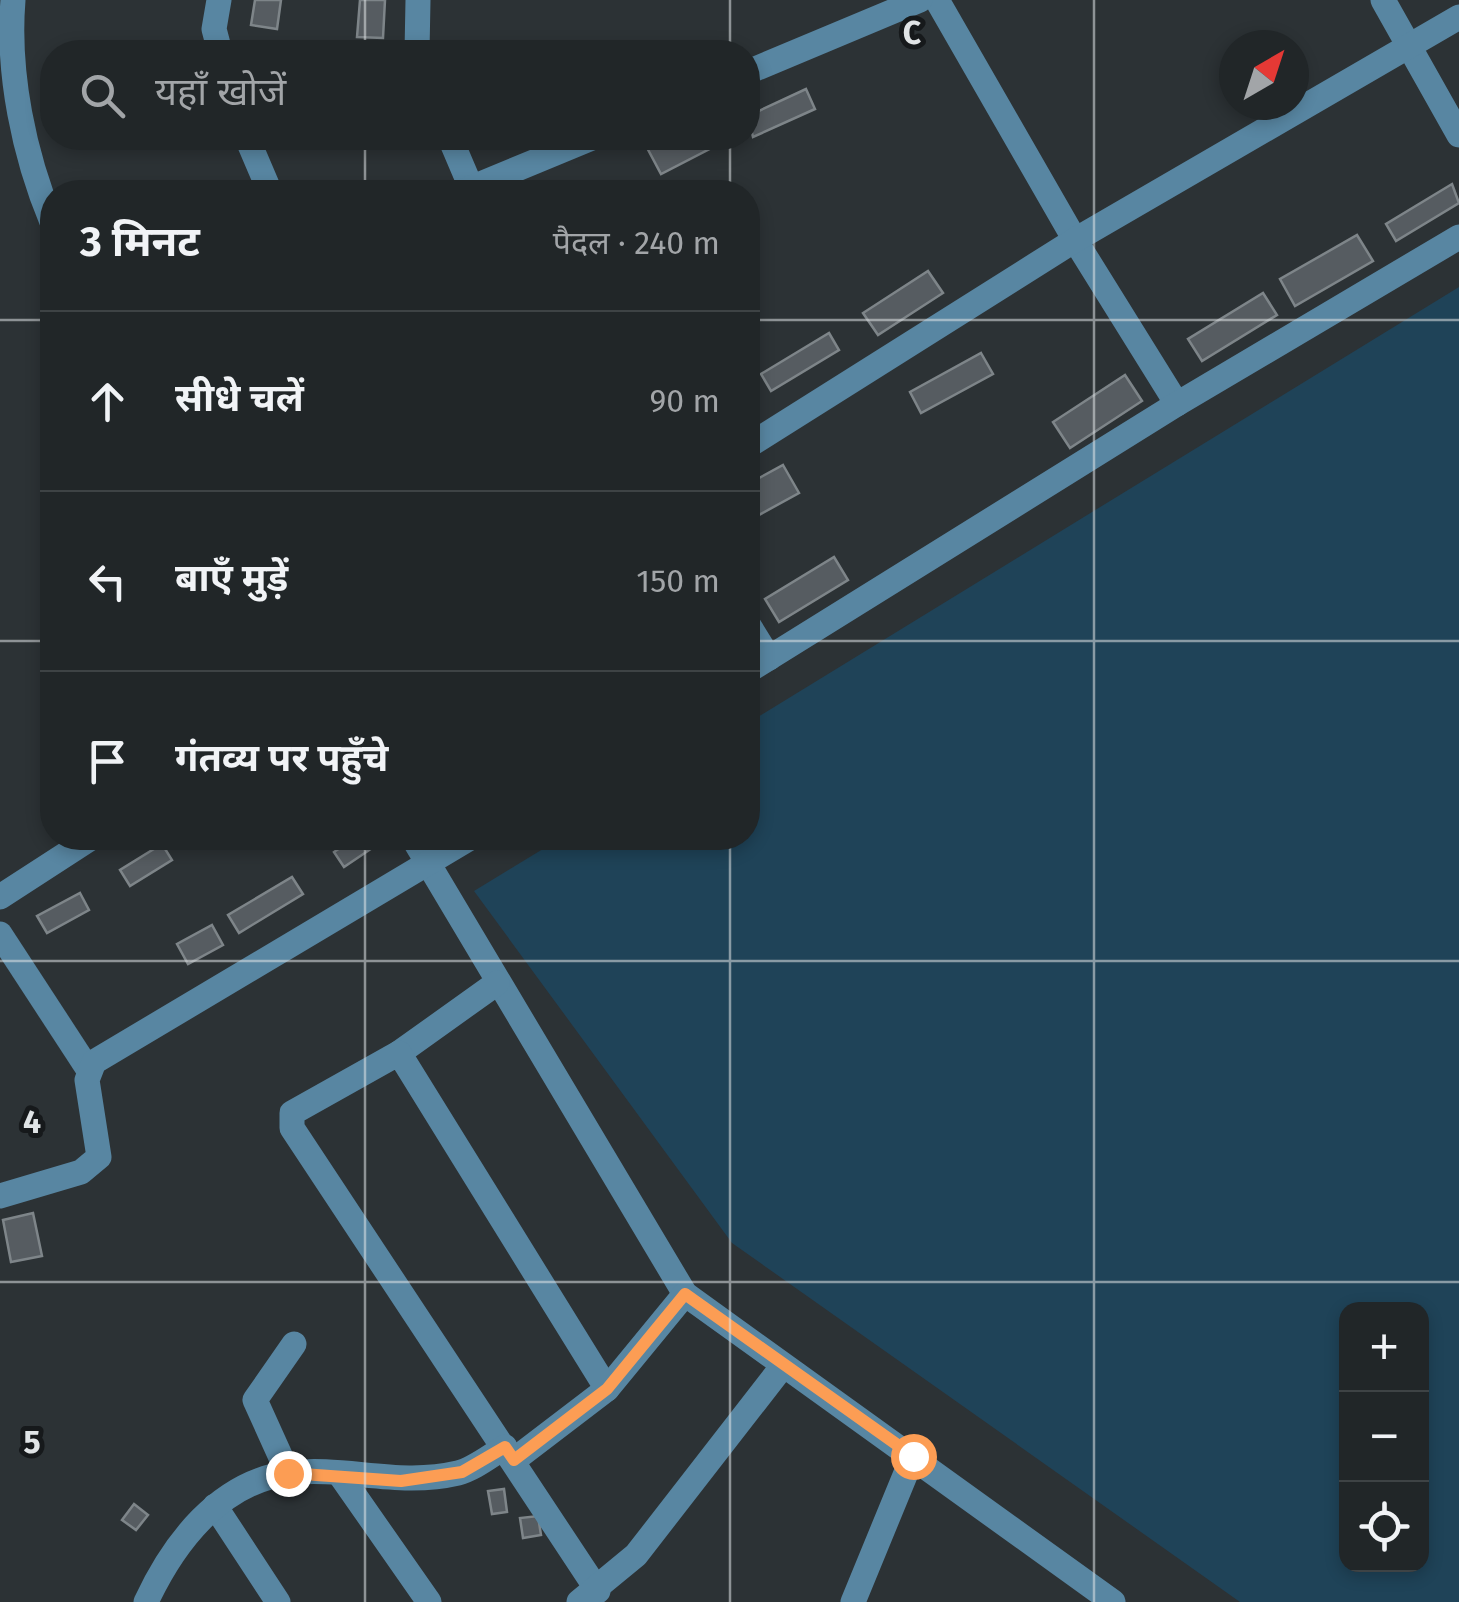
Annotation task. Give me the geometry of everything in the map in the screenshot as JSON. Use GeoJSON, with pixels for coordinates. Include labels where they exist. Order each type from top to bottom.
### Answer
{"type":"FeatureCollection","features":[{"type":"Feature","properties":{"kind":"street"},"geometry":{"type":"LineString","coordinates":[[13,0],[11,27],[22,128],[40,184]]}},
{"type":"Feature","properties":{"kind":"street"},"geometry":{"type":"LineString","coordinates":[[217,40],[214,29],[219,0]]}},
{"type":"Feature","properties":{"kind":"street"},"geometry":{"type":"LineString","coordinates":[[417,40],[418,0]]}},
{"type":"Feature","properties":{"kind":"street"},"geometry":{"type":"LineString","coordinates":[[760,67],[920,0]]}},
{"type":"Feature","properties":{"kind":"street"},"geometry":{"type":"LineString","coordinates":[[937,0],[1074,240],[1176,404]]}},
{"type":"Feature","properties":{"kind":"street"},"geometry":{"type":"LineString","coordinates":[[1384,0],[1459,135]]}},
{"type":"Feature","properties":{"kind":"street"},"geometry":{"type":"LineString","coordinates":[[760,438],[1074,240],[1459,17]]}},
{"type":"Feature","properties":{"kind":"street"},"geometry":{"type":"LineString","coordinates":[[252,150],[265,180]]}},
{"type":"Feature","properties":{"kind":"street"},"geometry":{"type":"LineString","coordinates":[[454,150],[464,180]]}},
{"type":"Feature","properties":{"kind":"street"},"geometry":{"type":"LineString","coordinates":[[494,180],[564,150]]}},
{"type":"Feature","properties":{"kind":"street"},"geometry":{"type":"LineString","coordinates":[[760,664],[1176,404],[1459,237]]}},
{"type":"Feature","properties":{"kind":"street"},"geometry":{"type":"LineString","coordinates":[[0,897],[72,850]]}},
{"type":"Feature","properties":{"kind":"street"},"geometry":{"type":"LineString","coordinates":[[420,850],[685,1294],[1113,1602]]}},
{"type":"Feature","properties":{"kind":"street"},"geometry":{"type":"LineString","coordinates":[[88,1069],[450,850]]}},
{"type":"Feature","properties":{"kind":"street"},"geometry":{"type":"LineString","coordinates":[[0,934],[88,1069],[99,1157],[81,1172],[0,1196]]}},
{"type":"Feature","properties":{"kind":"street"},"geometry":{"type":"LineString","coordinates":[[496,983],[398,1053],[292,1113],[289,1121],[509,1454],[596,1598],[636,1555],[782,1367]]}},
{"type":"Feature","properties":{"kind":"street"},"geometry":{"type":"LineString","coordinates":[[398,1053],[607,1389]]}},
{"type":"Feature","properties":{"kind":"street"},"geometry":{"type":"LineString","coordinates":[[146,1602],[166,1559],[214,1506],[239,1490],[288,1473],[401,1481],[462,1472],[509,1454],[607,1389],[685,1294]]}},
{"type":"Feature","properties":{"kind":"street"},"geometry":{"type":"LineString","coordinates":[[288,1473],[255,1400],[294,1344]]}},
{"type":"Feature","properties":{"kind":"street"},"geometry":{"type":"LineString","coordinates":[[852,1602],[913,1456]]}},
{"type":"Feature","properties":{"kind":"street"},"geometry":{"type":"LineString","coordinates":[[341,1476],[428,1602]]}},
{"type":"Feature","properties":{"kind":"street"},"geometry":{"type":"LineString","coordinates":[[214,1506],[278,1602]]}},
{"type":"Feature","properties":{"kind":"shaded area"},"geometry":{"type":"Polygon","coordinates":[[[1459,287],[1459,1602],[1240,1602],[732,1243],[474,891],[541,850],[760,850],[760,716],[1459,287]]]}},
{"type":"Feature","properties":{"kind":"building"},"geometry":{"type":"Polygon","coordinates":[[[255,0],[281,0],[277,29],[251,25],[255,0]]]}},
{"type":"Feature","properties":{"kind":"building"},"geometry":{"type":"Polygon","coordinates":[[[360,0],[385,0],[383,38],[357,37],[360,0]]]}},
{"type":"Feature","properties":{"kind":"building"},"geometry":{"type":"Polygon","coordinates":[[[806,89],[815,109],[760,134],[760,110],[806,89]]]}},
{"type":"Feature","properties":{"kind":"building"},"geometry":{"type":"Polygon","coordinates":[[[648,150],[708,150],[661,174],[648,150]]]}},
{"type":"Feature","properties":{"kind":"building"},"geometry":{"type":"Polygon","coordinates":[[[1452,184],[1459,203],[1396,241],[1386,224],[1452,184]]]}},
{"type":"Feature","properties":{"kind":"building"},"geometry":{"type":"Polygon","coordinates":[[[1357,235],[1373,261],[1295,306],[1280,279],[1357,235]]]}},
{"type":"Feature","properties":{"kind":"building"},"geometry":{"type":"Polygon","coordinates":[[[928,271],[943,293],[878,335],[863,313],[928,271]]]}},
{"type":"Feature","properties":{"kind":"building"},"geometry":{"type":"Polygon","coordinates":[[[1263,293],[1277,315],[1202,361],[1188,339],[1263,293]]]}},
{"type":"Feature","properties":{"kind":"building"},"geometry":{"type":"Polygon","coordinates":[[[829,333],[839,350],[771,391],[761,374],[829,333]]]}},
{"type":"Feature","properties":{"kind":"building"},"geometry":{"type":"Polygon","coordinates":[[[981,353],[993,374],[921,413],[910,392],[981,353]]]}},
{"type":"Feature","properties":{"kind":"building"},"geometry":{"type":"Polygon","coordinates":[[[1125,375],[1142,401],[1070,448],[1053,422],[1125,375]]]}},
{"type":"Feature","properties":{"kind":"building"},"geometry":{"type":"Polygon","coordinates":[[[783,465],[799,493],[760,514],[760,477],[783,465]]]}},
{"type":"Feature","properties":{"kind":"building"},"geometry":{"type":"Polygon","coordinates":[[[834,557],[848,580],[779,622],[765,599],[834,557]]]}},
{"type":"Feature","properties":{"kind":"building"},"geometry":{"type":"Polygon","coordinates":[[[152,850],[166,850],[172,860],[130,886],[120,870],[152,850]]]}},
{"type":"Feature","properties":{"kind":"building"},"geometry":{"type":"Polygon","coordinates":[[[337,850],[369,850],[344,867],[334,852],[337,850]]]}},
{"type":"Feature","properties":{"kind":"building"},"geometry":{"type":"Polygon","coordinates":[[[292,877],[303,894],[239,933],[228,915],[292,877]]]}},
{"type":"Feature","properties":{"kind":"building"},"geometry":{"type":"Polygon","coordinates":[[[80,893],[89,910],[47,933],[37,916],[80,893]]]}},
{"type":"Feature","properties":{"kind":"building"},"geometry":{"type":"Polygon","coordinates":[[[212,925],[223,945],[188,964],[177,944],[212,925]]]}},
{"type":"Feature","properties":{"kind":"building"},"geometry":{"type":"Polygon","coordinates":[[[33,1213],[42,1256],[11,1262],[3,1220],[33,1213]]]}},
{"type":"Feature","properties":{"kind":"building"},"geometry":{"type":"Polygon","coordinates":[[[504,1489],[507,1512],[492,1514],[488,1491],[504,1489]]]}},
{"type":"Feature","properties":{"kind":"building"},"geometry":{"type":"Polygon","coordinates":[[[134,1504],[148,1515],[136,1530],[122,1520],[134,1504]]]}},
{"type":"Feature","properties":{"kind":"building"},"geometry":{"type":"Polygon","coordinates":[[[538,1516],[541,1535],[523,1538],[520,1518],[538,1516]]]}},
{"type":"Feature","properties":{"kind":"route"},"geometry":{"type":"LineString","coordinates":[[288,1473],[401,1481],[462,1472],[505,1447],[514,1460],[607,1389],[685,1294],[782,1367],[913,1456]]}}]}
